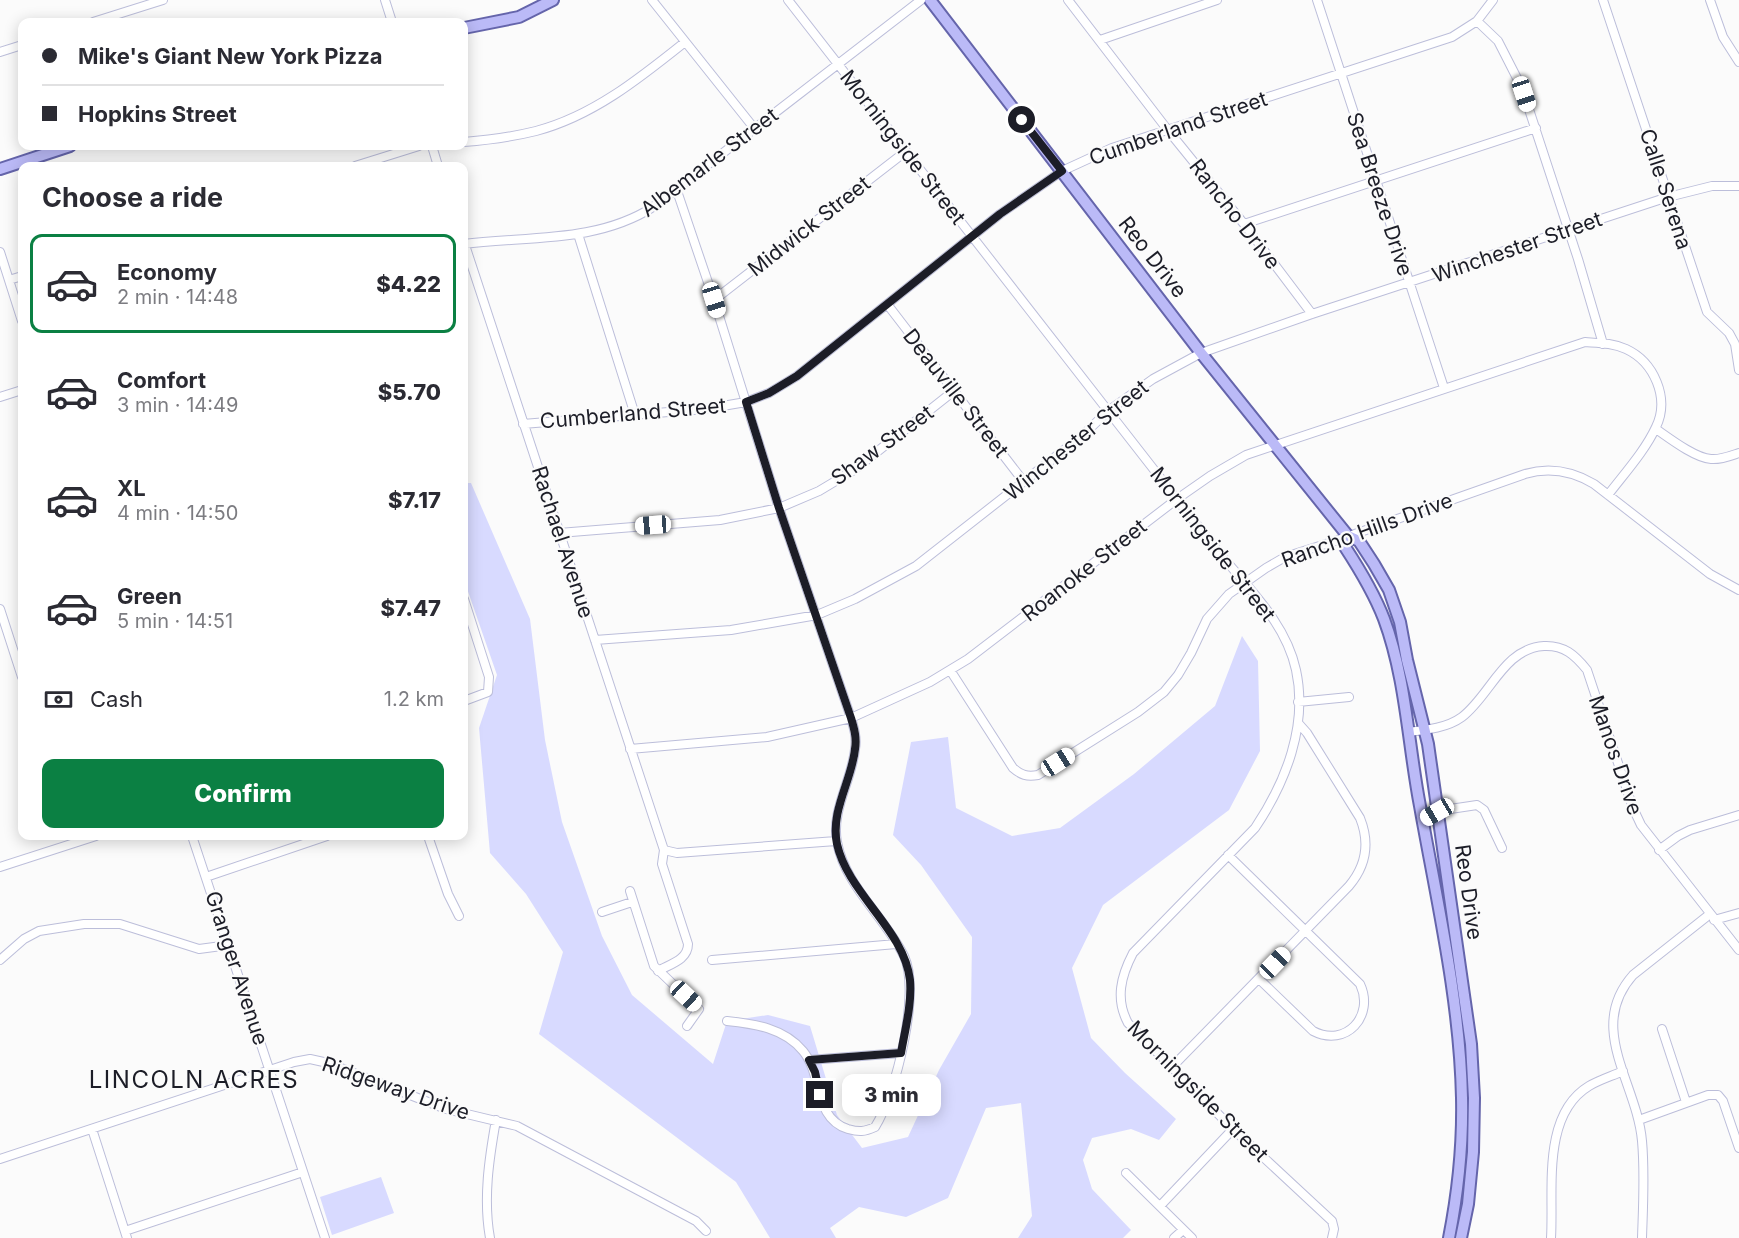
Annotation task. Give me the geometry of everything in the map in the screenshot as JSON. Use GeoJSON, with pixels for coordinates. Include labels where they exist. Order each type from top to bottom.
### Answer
{"type":"FeatureCollection","features":[{"type":"Feature","properties":{"kind":"main road"},"geometry":{"type":"LineString","coordinates":[[468,27],[519,17],[553,0]]}},
{"type":"Feature","properties":{"kind":"main road","name":"Reo Drive"},"geometry":{"type":"LineString","coordinates":[[930,0],[1201,353],[1348,536],[1359,541],[1389,590],[1400,622],[1424,730],[1467,1011],[1474,1098],[1473,1152],[1468,1204],[1461,1238]]}},
{"type":"Feature","properties":{"kind":"main road"},"geometry":{"type":"LineString","coordinates":[[21,162],[58,150]]}},
{"type":"Feature","properties":{"kind":"main road"},"geometry":{"type":"LineString","coordinates":[[0,169],[18,163]]}},
{"type":"Feature","properties":{"kind":"main road","name":"Reo Drive"},"geometry":{"type":"LineString","coordinates":[[1348,536],[1344,547],[1362,573],[1375,598],[1397,663],[1451,987],[1460,1057],[1462,1098],[1461,1151],[1456,1203],[1449,1238]]}},
{"type":"Feature","properties":{"kind":"street"},"geometry":{"type":"LineString","coordinates":[[106,18],[163,0]]}},
{"type":"Feature","properties":{"kind":"street"},"geometry":{"type":"LineString","coordinates":[[385,0],[391,18]]}},
{"type":"Feature","properties":{"kind":"street"},"geometry":{"type":"LineString","coordinates":[[652,0],[754,128]]}},
{"type":"Feature","properties":{"kind":"street","name":"Morningside Street"},"geometry":{"type":"LineString","coordinates":[[788,0],[1177,499],[1277,623],[1296,671],[1299,724],[1287,765],[1266,811],[1255,828],[1133,953],[1123,973],[1119,989],[1128,1023],[1233,1129],[1332,1221],[1334,1229],[1332,1238]]}},
{"type":"Feature","properties":{"kind":"street","name":"Albemarle Street"},"geometry":{"type":"LineString","coordinates":[[468,243],[578,234],[602,230],[635,218],[921,0]]}},
{"type":"Feature","properties":{"kind":"street","name":"Rancho Drive"},"geometry":{"type":"LineString","coordinates":[[1068,0],[1312,314]]}},
{"type":"Feature","properties":{"kind":"street"},"geometry":{"type":"LineString","coordinates":[[1100,40],[1217,0]]}},
{"type":"Feature","properties":{"kind":"street","name":"Sea Breeze Drive"},"geometry":{"type":"LineString","coordinates":[[1317,0],[1444,388]]}},
{"type":"Feature","properties":{"kind":"street","name":"Cumberland Street"},"geometry":{"type":"LineString","coordinates":[[523,424],[705,410],[746,402],[769,393],[797,376],[1000,214],[1062,171],[1112,148],[1167,129],[1452,37],[1477,21],[1493,0]]}},
{"type":"Feature","properties":{"kind":"street","name":"Calle Serena"},"geometry":{"type":"LineString","coordinates":[[1603,0],[1707,312],[1729,333],[1735,344],[1739,370]]}},
{"type":"Feature","properties":{"kind":"street"},"geometry":{"type":"LineString","coordinates":[[1710,0],[1723,38],[1739,62]]}},
{"type":"Feature","properties":{"kind":"street"},"geometry":{"type":"LineString","coordinates":[[1477,21],[1498,41],[1517,76],[1536,128],[1603,344],[1627,350],[1641,358],[1651,370],[1658,384],[1661,399],[1656,429],[1608,495]]}},
{"type":"Feature","properties":{"kind":"street"},"geometry":{"type":"LineString","coordinates":[[468,142],[501,139],[537,131],[563,121],[616,94],[685,42]]}},
{"type":"Feature","properties":{"kind":"street"},"geometry":{"type":"LineString","coordinates":[[0,52],[18,46]]}},
{"type":"Feature","properties":{"kind":"street"},"geometry":{"type":"LineString","coordinates":[[1244,224],[1536,128]]}},
{"type":"Feature","properties":{"kind":"street"},"geometry":{"type":"LineString","coordinates":[[368,162],[406,150]]}},
{"type":"Feature","properties":{"kind":"street","name":"Midwick Street"},"geometry":{"type":"LineString","coordinates":[[714,300],[905,152]]}},
{"type":"Feature","properties":{"kind":"street","name":"Winchester Street"},"geometry":{"type":"LineString","coordinates":[[595,640],[731,630],[817,615],[870,592],[916,566],[1082,436],[1108,411],[1153,379],[1201,353],[1312,314],[1668,197],[1712,186],[1739,186]]}},
{"type":"Feature","properties":{"kind":"street"},"geometry":{"type":"LineString","coordinates":[[676,188],[714,300],[779,508],[817,615],[856,737],[855,751],[839,810],[836,841],[841,857],[854,882],[906,962],[910,990],[901,1053],[885,1107],[875,1127],[863,1132],[844,1127],[830,1117],[823,1106],[815,1072],[809,1060],[795,1043],[760,1025],[727,1021]]}},
{"type":"Feature","properties":{"kind":"street"},"geometry":{"type":"LineString","coordinates":[[578,234],[635,415]]}},
{"type":"Feature","properties":{"kind":"street"},"geometry":{"type":"LineString","coordinates":[[0,252],[18,308]]}},
{"type":"Feature","properties":{"kind":"street","name":"Rachael Avenue"},"geometry":{"type":"LineString","coordinates":[[468,255],[662,847],[662,864],[688,944],[685,957],[658,971]]}},
{"type":"Feature","properties":{"kind":"street"},"geometry":{"type":"LineString","coordinates":[[9,280],[18,277]]}},
{"type":"Feature","properties":{"kind":"street","name":"Deauville Street"},"geometry":{"type":"LineString","coordinates":[[887,304],[1024,482]]}},
{"type":"Feature","properties":{"kind":"street","name":"Roanoke Street"},"geometry":{"type":"LineString","coordinates":[[630,749],[767,737],[851,718],[951,670],[986,646],[1177,499],[1246,455],[1585,342],[1603,344]]}},
{"type":"Feature","properties":{"kind":"street","name":"Shaw Street"},"geometry":{"type":"LineString","coordinates":[[559,533],[720,520],[779,508],[819,490],[854,470],[955,390]]}},
{"type":"Feature","properties":{"kind":"street"},"geometry":{"type":"LineString","coordinates":[[0,397],[18,391]]}},
{"type":"Feature","properties":{"kind":"street"},"geometry":{"type":"LineString","coordinates":[[1656,429],[1708,459],[1723,458],[1739,453]]}},
{"type":"Feature","properties":{"kind":"street","name":"Rancho Hills Drive"},"geometry":{"type":"LineString","coordinates":[[951,670],[1010,764],[1021,775],[1030,777],[1038,775],[1138,712],[1164,692],[1178,675],[1191,653],[1207,619],[1229,594],[1285,557],[1533,472],[1549,470],[1573,474],[1594,484],[1710,574],[1739,590]]}},
{"type":"Feature","properties":{"kind":"street"},"geometry":{"type":"LineString","coordinates":[[0,609],[18,665]]}},
{"type":"Feature","properties":{"kind":"street"},"geometry":{"type":"LineString","coordinates":[[468,611],[489,677],[488,692],[468,700]]}},
{"type":"Feature","properties":{"kind":"street","name":"Manos Drive"},"geometry":{"type":"LineString","coordinates":[[1424,730],[1444,726],[1459,719],[1491,686],[1508,663],[1520,654],[1538,646],[1560,648],[1576,657],[1587,670],[1633,808],[1644,830],[1739,950]]}},
{"type":"Feature","properties":{"kind":"street"},"geometry":{"type":"LineString","coordinates":[[1298,702],[1349,697]]}},
{"type":"Feature","properties":{"kind":"street"},"geometry":{"type":"LineString","coordinates":[[1172,1067],[1306,931],[1354,880],[1361,867],[1366,846],[1360,819],[1307,733],[1299,724]]}},
{"type":"Feature","properties":{"kind":"street"},"geometry":{"type":"LineString","coordinates":[[1408,732],[1424,730]]}},
{"type":"Feature","properties":{"kind":"street"},"geometry":{"type":"LineString","coordinates":[[1422,820],[1437,812],[1477,805],[1484,810],[1502,848]]}},
{"type":"Feature","properties":{"kind":"street"},"geometry":{"type":"LineString","coordinates":[[1659,850],[1690,830],[1739,815]]}},
{"type":"Feature","properties":{"kind":"street"},"geometry":{"type":"LineString","coordinates":[[0,867],[71,840]]}},
{"type":"Feature","properties":{"kind":"street","name":"Granger Avenue"},"geometry":{"type":"LineString","coordinates":[[193,840],[325,1238]]}},
{"type":"Feature","properties":{"kind":"street"},"geometry":{"type":"LineString","coordinates":[[206,877],[315,840]]}},
{"type":"Feature","properties":{"kind":"street"},"geometry":{"type":"LineString","coordinates":[[429,840],[448,894],[459,916]]}},
{"type":"Feature","properties":{"kind":"street"},"geometry":{"type":"LineString","coordinates":[[662,847],[677,853],[836,841]]}},
{"type":"Feature","properties":{"kind":"street"},"geometry":{"type":"LineString","coordinates":[[1228,855],[1360,984],[1365,1004],[1362,1015],[1356,1025],[1340,1035],[1329,1036],[1318,1033],[1259,979]]}},
{"type":"Feature","properties":{"kind":"street"},"geometry":{"type":"LineString","coordinates":[[630,891],[654,966],[699,1009],[687,1026]]}},
{"type":"Feature","properties":{"kind":"street"},"geometry":{"type":"LineString","coordinates":[[602,912],[632,902]]}},
{"type":"Feature","properties":{"kind":"street"},"geometry":{"type":"LineString","coordinates":[[1642,1238],[1642,1142],[1639,1120],[1612,1028],[1614,1011],[1623,988],[1633,975],[1712,917],[1739,913]]}},
{"type":"Feature","properties":{"kind":"street"},"geometry":{"type":"LineString","coordinates":[[0,960],[24,939],[39,931],[93,923],[120,924],[199,949],[229,945]]}},
{"type":"Feature","properties":{"kind":"street"},"geometry":{"type":"LineString","coordinates":[[712,960],[896,944]]}},
{"type":"Feature","properties":{"kind":"street"},"geometry":{"type":"LineString","coordinates":[[1662,1029],[1686,1102]]}},
{"type":"Feature","properties":{"kind":"street"},"geometry":{"type":"LineString","coordinates":[[809,1060],[901,1053]]}},
{"type":"Feature","properties":{"kind":"street","name":"Ridgeway Drive"},"geometry":{"type":"LineString","coordinates":[[0,1159],[294,1062],[310,1059],[328,1063],[446,1109],[517,1126],[696,1221],[706,1231]]}},
{"type":"Feature","properties":{"kind":"street"},"geometry":{"type":"LineString","coordinates":[[1551,1238],[1554,1139],[1559,1123],[1568,1107],[1587,1087],[1623,1071]]}},
{"type":"Feature","properties":{"kind":"street"},"geometry":{"type":"LineString","coordinates":[[1639,1120],[1708,1095],[1718,1095],[1726,1107],[1739,1148]]}},
{"type":"Feature","properties":{"kind":"street"},"geometry":{"type":"LineString","coordinates":[[490,1238],[488,1179],[496,1120]]}},
{"type":"Feature","properties":{"kind":"street"},"geometry":{"type":"LineString","coordinates":[[92,1129],[126,1234],[303,1172]]}},
{"type":"Feature","properties":{"kind":"street"},"geometry":{"type":"LineString","coordinates":[[1160,1206],[1233,1129]]}},
{"type":"Feature","properties":{"kind":"street"},"geometry":{"type":"LineString","coordinates":[[1126,1173],[1191,1238]]}},
{"type":"Feature","properties":{"kind":"street"},"geometry":{"type":"LineString","coordinates":[[1174,1238],[1183,1230]]}},
{"type":"Feature","properties":{"kind":"shaded area"},"geometry":{"type":"Polygon","coordinates":[[[468,483],[471,483],[530,619],[545,740],[562,822],[602,936],[632,995],[713,1064],[727,1021],[768,1015],[810,1026],[837,1115],[862,1148],[908,1137],[939,1070],[971,1014],[972,937],[921,865],[893,835],[911,742],[948,737],[956,808],[1012,836],[1060,828],[1134,774],[1215,706],[1242,636],[1258,661],[1260,751],[1229,810],[1103,905],[1072,968],[1091,1038],[1125,1073],[1176,1119],[1159,1140],[1131,1129],[1092,1138],[1083,1160],[1092,1189],[1131,1230],[1123,1238],[1018,1238],[1032,1216],[1021,1103],[986,1108],[948,1198],[906,1217],[859,1207],[830,1228],[836,1238],[770,1238],[736,1182],[539,1034],[563,952],[526,894],[490,853],[479,728],[497,675],[468,592],[468,483]]]}},
{"type":"Feature","properties":{"kind":"shaded area"},"geometry":{"type":"Polygon","coordinates":[[[381,1177],[394,1213],[332,1235],[320,1197],[381,1177]]]}},
{"type":"Feature","properties":{"kind":"district","name":"LINCOLN ACRES"},"geometry":{"type":"Point","coordinates":[194,1079]}},
{"type":"Feature","properties":{"kind":"route"},"geometry":{"type":"LineString","coordinates":[[820,1095],[815,1072],[809,1060],[901,1053],[910,996],[910,979],[903,955],[854,882],[841,857],[836,841],[837,818],[855,751],[856,737],[746,402],[769,393],[797,376],[1000,214],[1062,171],[1022,120]]}}]}
